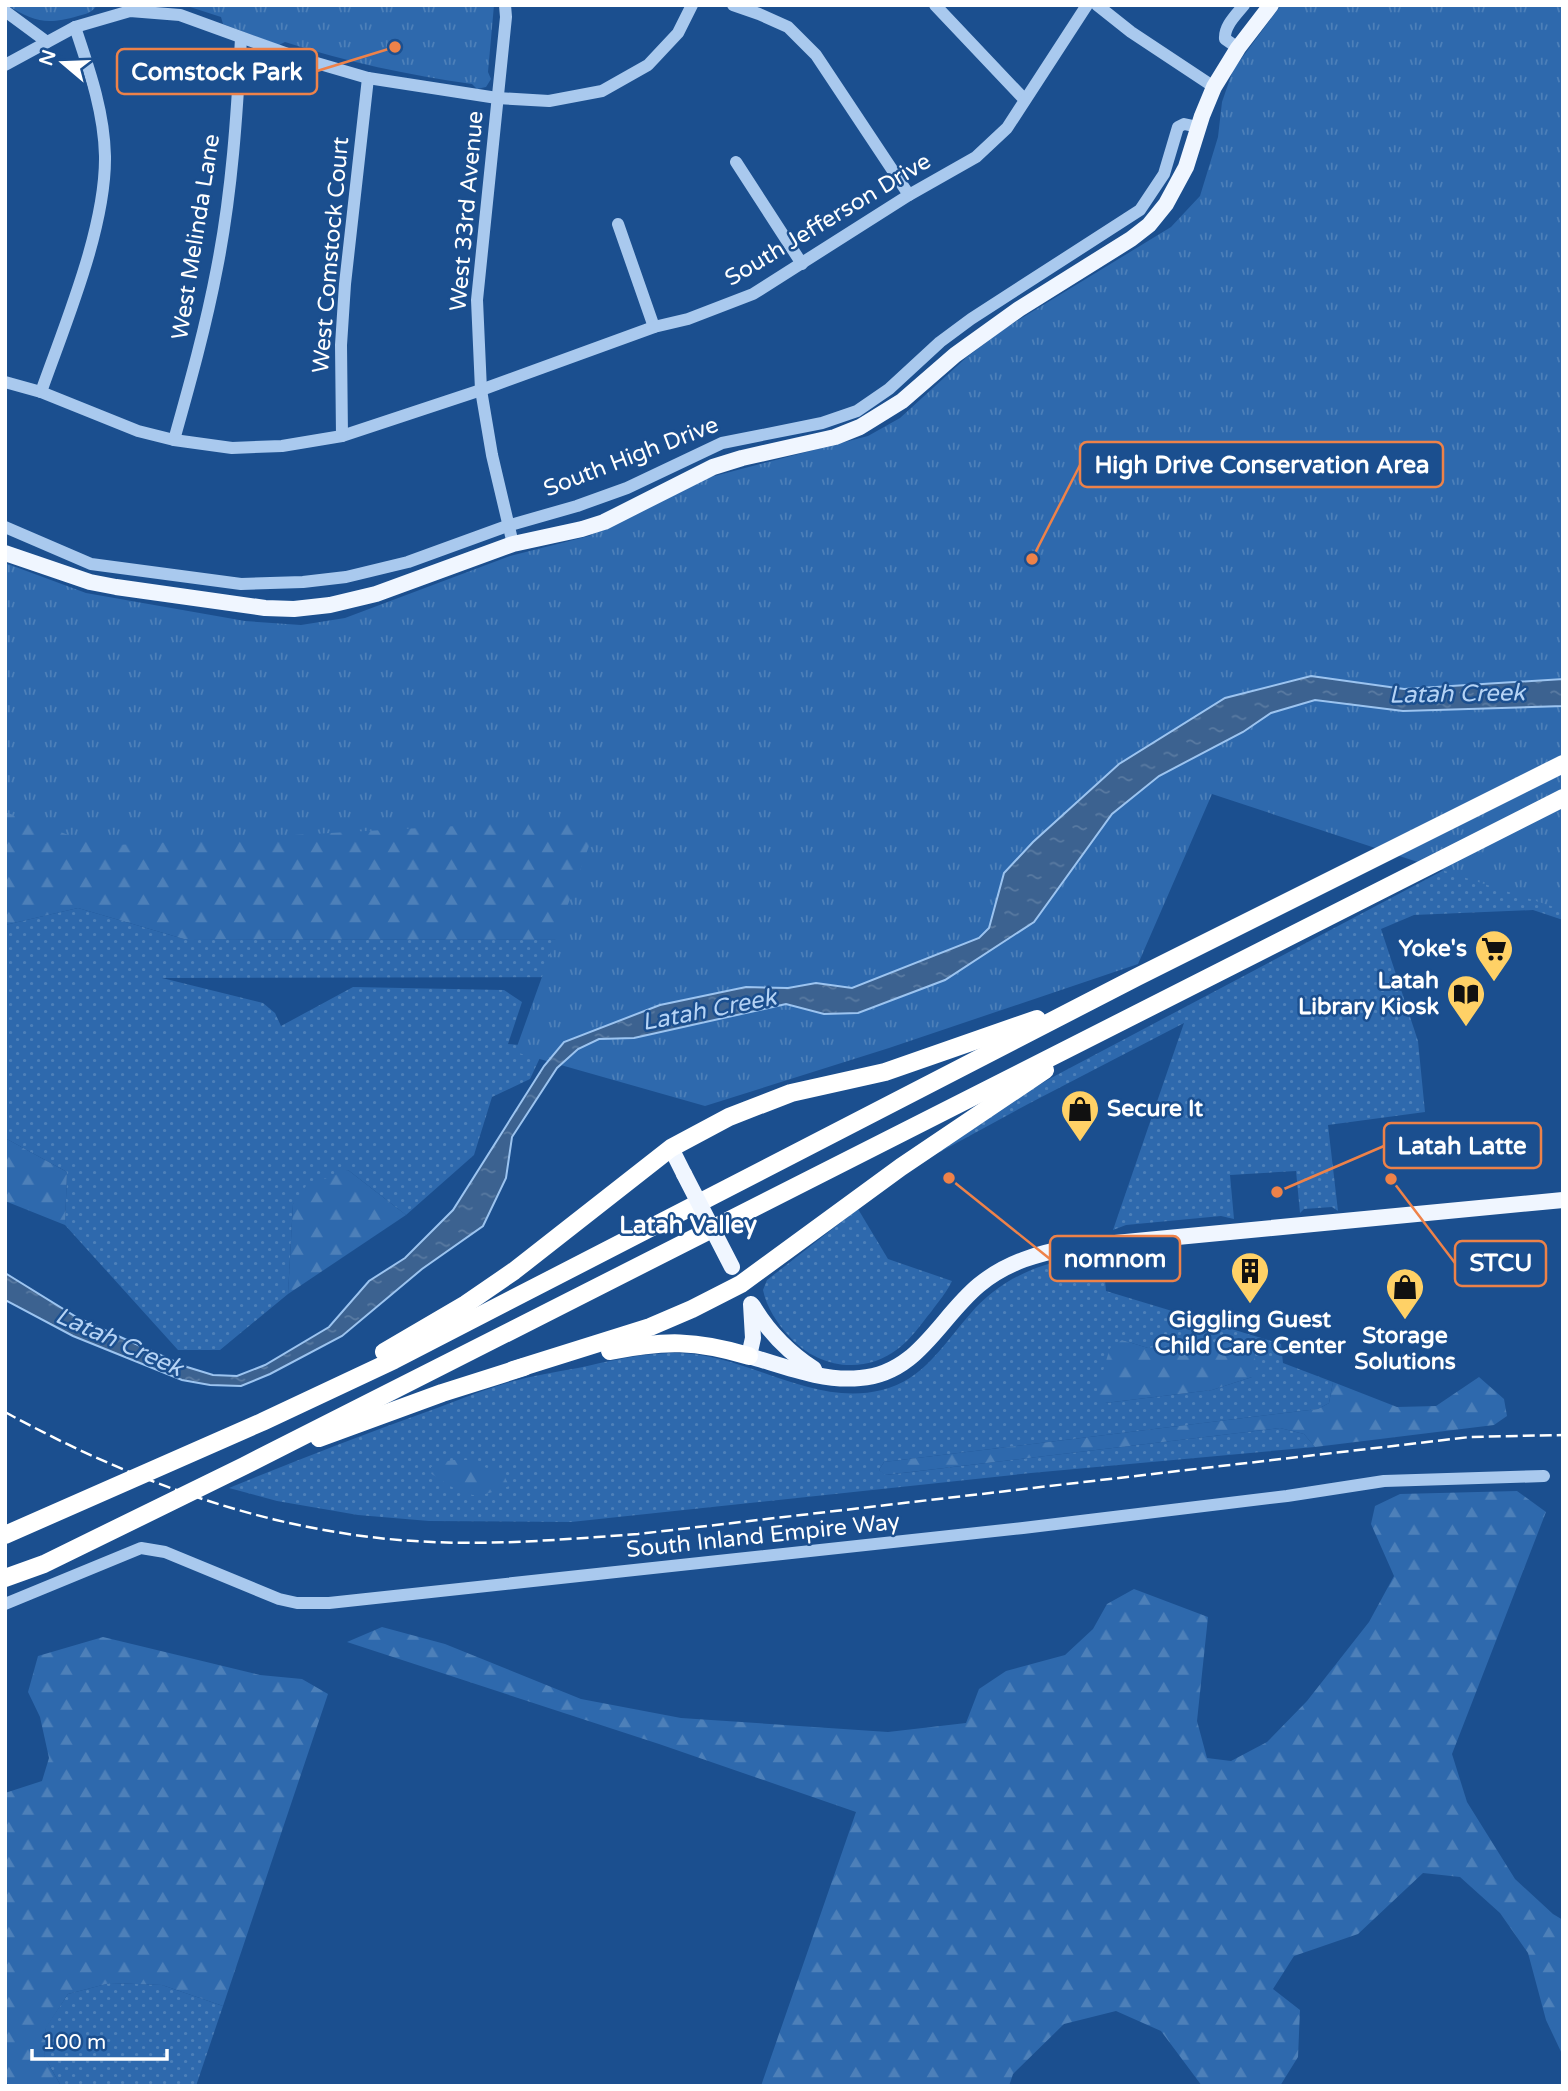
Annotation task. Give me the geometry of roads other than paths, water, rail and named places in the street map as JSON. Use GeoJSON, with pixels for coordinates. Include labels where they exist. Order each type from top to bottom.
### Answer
{"type":"FeatureCollection","features":[{"type":"Feature","properties":{"kind":"highway"},"geometry":{"type":"LineString","coordinates":[[5,1535],[233,1435],[394,1360],[1103,995],[1563,764]]}},
{"type":"Feature","properties":{"kind":"highway"},"geometry":{"type":"LineString","coordinates":[[5,1578],[44,1564],[244,1466],[1563,798]]}},
{"type":"Feature","properties":{"kind":"highway"},"geometry":{"type":"LineString","coordinates":[[233,1435],[284,1401],[387,1351],[466,1304],[538,1254],[671,1148],[729,1117],[791,1093],[885,1072],[1103,995]]}},
{"type":"Feature","properties":{"kind":"highway"},"geometry":{"type":"LineString","coordinates":[[244,1466],[442,1393],[650,1327],[692,1309],[741,1284],[901,1167],[1112,1026]]}},
{"type":"Feature","properties":{"kind":"highway"},"geometry":{"type":"LineString","coordinates":[[513,1370],[660,1342],[701,1344],[750,1356]]}},
{"type":"Feature","properties":{"kind":"main road","name":"South High Drive"},"geometry":{"type":"LineString","coordinates":[[5,553],[90,582],[238,606],[294,609],[330,605],[376,594],[513,544],[604,522],[713,467],[835,436],[860,427],[902,401],[955,355],[1019,309],[1110,253],[1149,225],[1166,204],[1186,167],[1214,88],[1238,48],[1271,5]]}},
{"type":"Feature","properties":{"kind":"main road"},"geometry":{"type":"LineString","coordinates":[[671,1148],[751,1304],[767,1328],[782,1346],[823,1375]]}},
{"type":"Feature","properties":{"kind":"main road"},"geometry":{"type":"LineString","coordinates":[[751,1304],[753,1338],[750,1356],[823,1375],[859,1379],[896,1368],[915,1355],[981,1284],[1009,1266],[1038,1254],[1086,1246],[1563,1200]]}},
{"type":"Feature","properties":{"kind":"street","name":"West 33rd Avenue"},"geometry":{"type":"LineString","coordinates":[[505,5],[477,300],[481,390],[507,526],[513,544]]}},
{"type":"Feature","properties":{"kind":"street"},"geometry":{"type":"LineString","coordinates":[[5,65],[75,27],[131,11],[180,15],[296,57],[368,78],[497,97],[549,101],[603,91],[648,65],[678,33],[691,5]]}},
{"type":"Feature","properties":{"kind":"street"},"geometry":{"type":"LineString","coordinates":[[733,5],[788,27],[816,55],[909,195]]}},
{"type":"Feature","properties":{"kind":"street"},"geometry":{"type":"LineString","coordinates":[[934,5],[1024,99]]}},
{"type":"Feature","properties":{"kind":"street","name":"South Jefferson Drive"},"geometry":{"type":"LineString","coordinates":[[5,382],[40,392],[138,431],[174,440],[232,448],[282,446],[342,436],[481,390],[654,327],[688,319],[753,294],[909,195],[976,157],[1007,128],[1087,5]]}},
{"type":"Feature","properties":{"kind":"street"},"geometry":{"type":"LineString","coordinates":[[1097,5],[1130,32],[1214,88]]}},
{"type":"Feature","properties":{"kind":"street"},"geometry":{"type":"LineString","coordinates":[[1238,48],[1225,39],[1224,34],[1244,5]]}},
{"type":"Feature","properties":{"kind":"street"},"geometry":{"type":"LineString","coordinates":[[5,11],[47,41]]}},
{"type":"Feature","properties":{"kind":"street"},"geometry":{"type":"LineString","coordinates":[[40,392],[82,272],[100,209],[105,156],[97,92],[75,27]]}},
{"type":"Feature","properties":{"kind":"street","name":"West Melinda Lane"},"geometry":{"type":"LineString","coordinates":[[174,440],[198,354],[218,266],[237,110],[241,38]]}},
{"type":"Feature","properties":{"kind":"street","name":"West Comstock Court"},"geometry":{"type":"LineString","coordinates":[[342,436],[341,345],[345,284],[368,78]]}},
{"type":"Feature","properties":{"kind":"street","name":"South High Drive"},"geometry":{"type":"LineString","coordinates":[[5,527],[91,564],[241,584],[303,582],[346,577],[408,562],[507,526],[577,506],[627,488],[722,443],[822,423],[857,411],[888,389],[940,342],[971,319],[1140,209],[1164,174],[1178,127],[1184,124],[1199,127]]}},
{"type":"Feature","properties":{"kind":"street"},"geometry":{"type":"LineString","coordinates":[[737,162],[802,264]]}},
{"type":"Feature","properties":{"kind":"street"},"geometry":{"type":"LineString","coordinates":[[618,224],[654,327]]}},
{"type":"Feature","properties":{"kind":"street"},"geometry":{"type":"LineString","coordinates":[[238,606],[241,584]]}},
{"type":"Feature","properties":{"kind":"street","name":"South Inland Empire Way"},"geometry":{"type":"LineString","coordinates":[[5,1604],[141,1548],[164,1552],[279,1599],[297,1604],[329,1604],[1037,1527],[1275,1498],[1384,1481],[1544,1476]]}},
{"type":"Feature","properties":{"kind":"water","name":"Latah Creek"},"geometry":{"type":"Polygon","coordinates":[[[1311,676],[1404,689],[1563,679],[1563,706],[1403,711],[1315,700],[1271,713],[1243,732],[1159,776],[1112,814],[1034,922],[945,980],[858,1013],[824,1014],[786,1004],[634,1038],[599,1039],[578,1049],[557,1068],[512,1137],[506,1178],[483,1226],[422,1269],[342,1336],[270,1374],[241,1386],[210,1385],[182,1380],[73,1336],[5,1300],[5,1273],[78,1318],[187,1367],[213,1375],[237,1376],[265,1365],[329,1327],[369,1281],[405,1258],[453,1210],[544,1066],[564,1042],[660,1005],[746,987],[788,988],[816,983],[852,988],[979,938],[989,928],[1004,873],[1033,842],[1119,764],[1225,698],[1311,676]]]}},
{"type":"Feature","properties":{"kind":"railway"},"geometry":{"type":"LineString","coordinates":[[5,1412],[106,1462],[211,1502],[320,1529],[376,1538],[458,1543],[638,1534],[1470,1437],[1563,1435]]}},
{"type":"Feature","properties":{"kind":"place","name":"Comstock Park"},"geometry":{"type":"Point","coordinates":[395,47]}},
{"type":"Feature","properties":{"kind":"place","name":"High Drive Conservation Area"},"geometry":{"type":"Point","coordinates":[1032,559]}},
{"type":"Feature","properties":{"kind":"place","name":"Yoke's"},"geometry":{"type":"Point","coordinates":[1494,983]}},
{"type":"Feature","properties":{"kind":"place","name":"Latah Library Kiosk"},"geometry":{"type":"Point","coordinates":[1466,1028]}},
{"type":"Feature","properties":{"kind":"place","name":"Secure It"},"geometry":{"type":"Point","coordinates":[1080,1143]}},
{"type":"Feature","properties":{"kind":"place","name":"nomnom"},"geometry":{"type":"Point","coordinates":[949,1178]}},
{"type":"Feature","properties":{"kind":"place","name":"STCU"},"geometry":{"type":"Point","coordinates":[1391,1179]}},
{"type":"Feature","properties":{"kind":"place","name":"Latah Latte"},"geometry":{"type":"Point","coordinates":[1277,1192]}},
{"type":"Feature","properties":{"kind":"place","name":"Giggling Guest Child Care Center"},"geometry":{"type":"Point","coordinates":[1250,1305]}},
{"type":"Feature","properties":{"kind":"place","name":"Storage Solutions"},"geometry":{"type":"Point","coordinates":[1405,1321]}},
{"type":"Feature","properties":{"kind":"district","name":"Latah Valley"},"geometry":{"type":"Point","coordinates":[688,1225]}}]}
